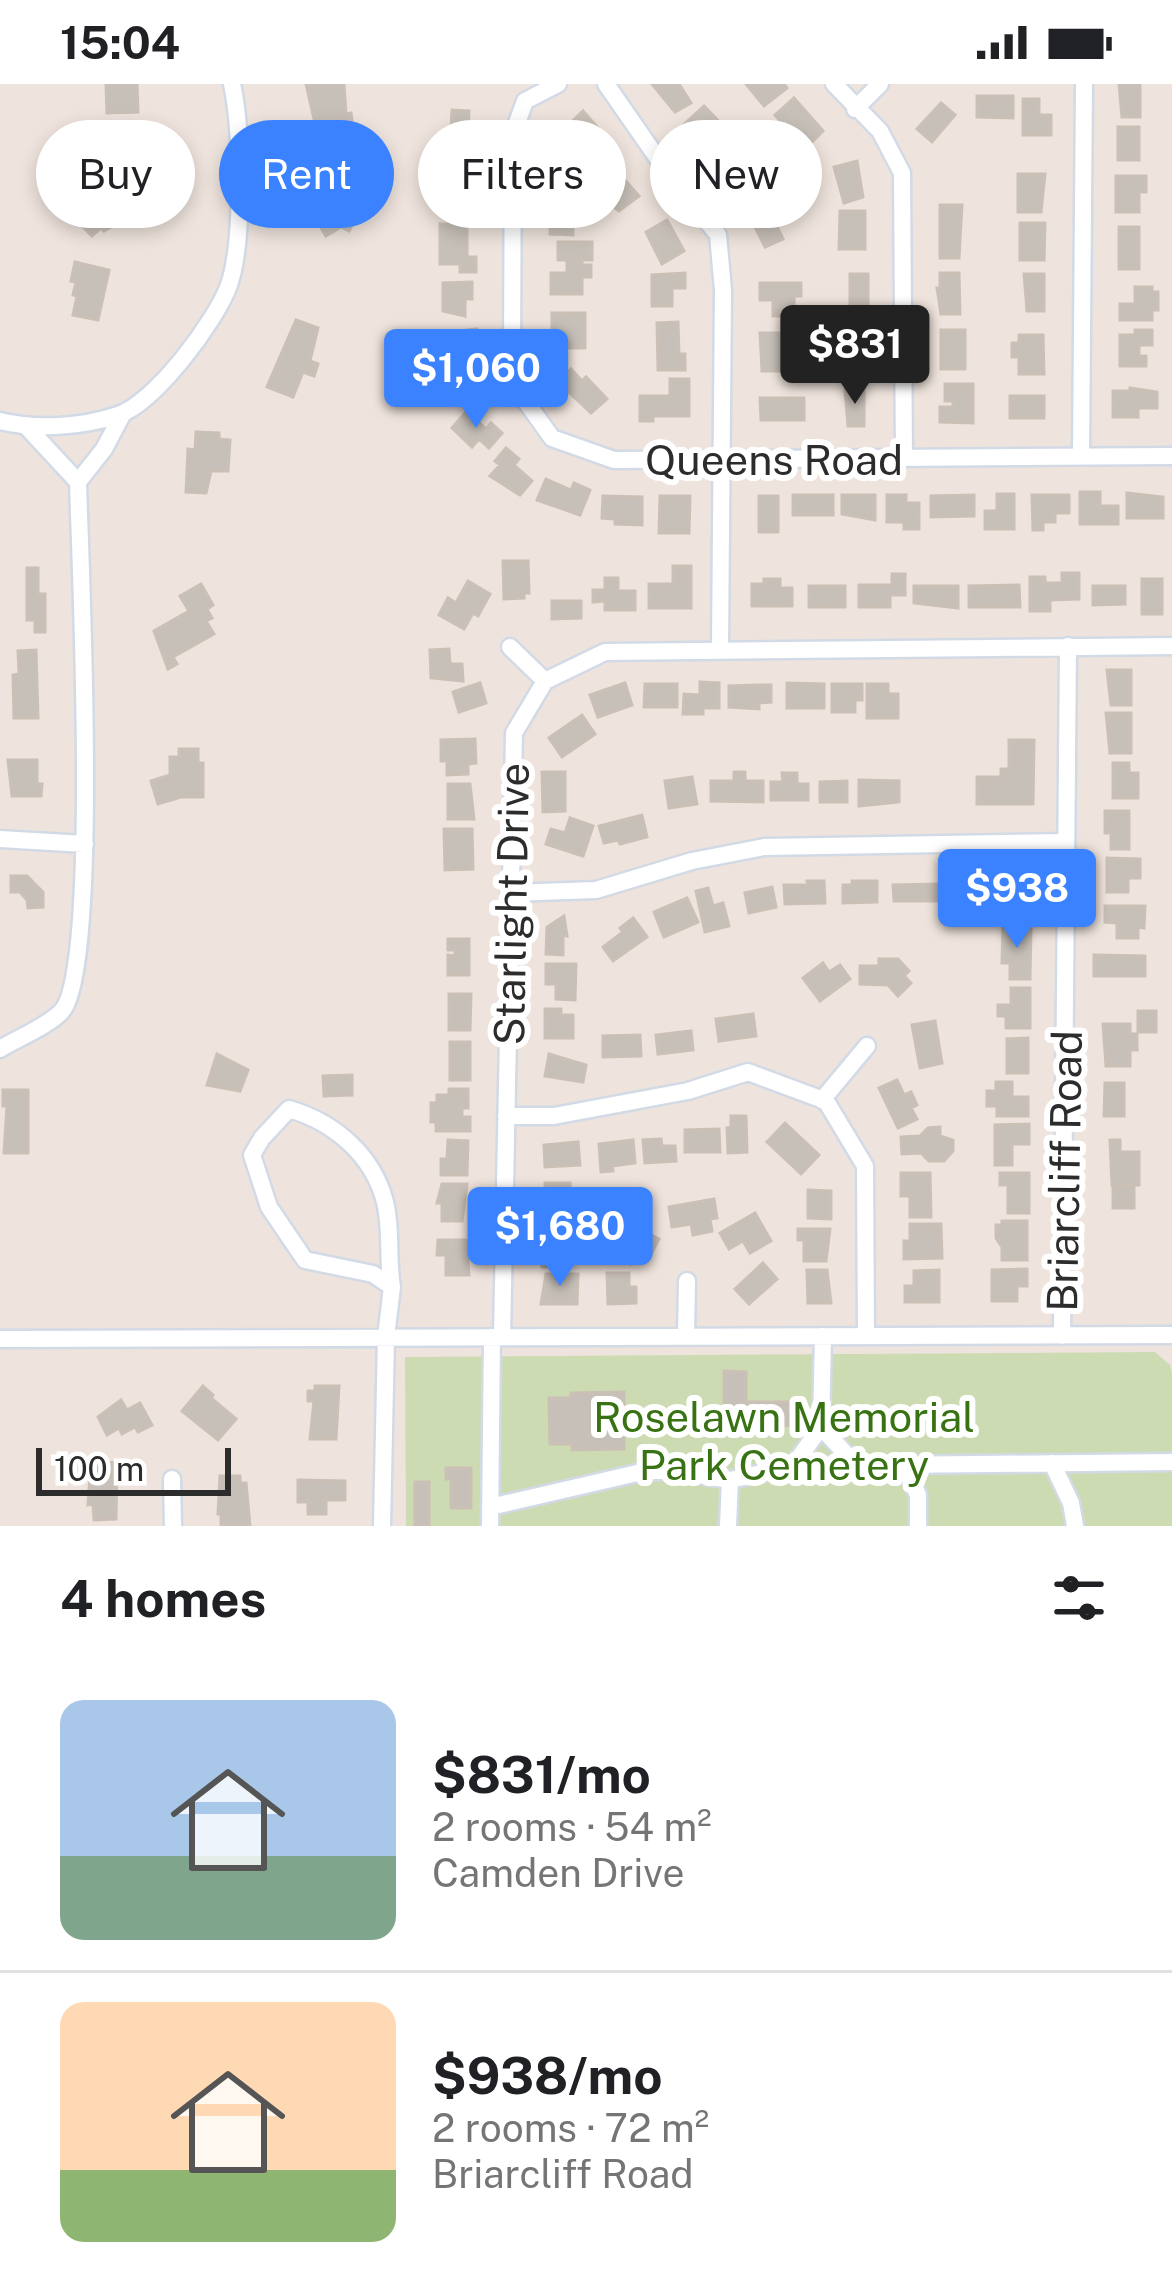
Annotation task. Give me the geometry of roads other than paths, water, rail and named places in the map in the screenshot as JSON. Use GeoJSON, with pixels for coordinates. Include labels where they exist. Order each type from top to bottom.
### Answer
{"type":"FeatureCollection","features":[{"type":"Feature","properties":{"kind":"street"},"geometry":{"type":"LineString","coordinates":[[0,1049],[63,1010],[75,980],[85,844],[78,482],[104,449],[122,415],[201,339],[231,280],[241,125],[232,84]]}},
{"type":"Feature","properties":{"kind":"street","name":"Queens Road"},"geometry":{"type":"LineString","coordinates":[[558,84],[525,100],[513,134],[512,354],[522,396],[552,438],[614,460],[1172,456]]}},
{"type":"Feature","properties":{"kind":"street"},"geometry":{"type":"LineString","coordinates":[[606,84],[718,235],[723,290],[720,648]]}},
{"type":"Feature","properties":{"kind":"street"},"geometry":{"type":"LineString","coordinates":[[834,84],[880,131],[902,173],[904,458]]}},
{"type":"Feature","properties":{"kind":"street"},"geometry":{"type":"LineString","coordinates":[[855,110],[880,84]]}},
{"type":"Feature","properties":{"kind":"street"},"geometry":{"type":"LineString","coordinates":[[1081,456],[1084,84]]}},
{"type":"Feature","properties":{"kind":"street"},"geometry":{"type":"LineString","coordinates":[[0,421],[27,428],[122,415]]}},
{"type":"Feature","properties":{"kind":"street"},"geometry":{"type":"LineString","coordinates":[[27,428],[78,482]]}},
{"type":"Feature","properties":{"kind":"street","name":"Briarcliff Road"},"geometry":{"type":"LineString","coordinates":[[1062,1336],[1068,646]]}},
{"type":"Feature","properties":{"kind":"street"},"geometry":{"type":"LineString","coordinates":[[510,647],[545,681],[605,652],[1172,646]]}},
{"type":"Feature","properties":{"kind":"street","name":"Starlight Drive"},"geometry":{"type":"LineString","coordinates":[[490,1517],[506,1116],[514,733],[545,681]]}},
{"type":"Feature","properties":{"kind":"street"},"geometry":{"type":"LineString","coordinates":[[0,839],[85,844]]}},
{"type":"Feature","properties":{"kind":"street"},"geometry":{"type":"LineString","coordinates":[[509,893],[596,890],[692,861],[764,847],[1066,842]]}},
{"type":"Feature","properties":{"kind":"street"},"geometry":{"type":"LineString","coordinates":[[822,1100],[867,1046]]}},
{"type":"Feature","properties":{"kind":"street"},"geometry":{"type":"LineString","coordinates":[[506,1116],[554,1116],[688,1090],[748,1072],[822,1100],[865,1166],[866,1336]]}},
{"type":"Feature","properties":{"kind":"street"},"geometry":{"type":"LineString","coordinates":[[382,1526],[386,1337],[392,1287],[386,1204],[365,1158],[321,1118],[289,1109],[252,1155],[269,1207],[305,1260],[374,1274],[392,1287]]}},
{"type":"Feature","properties":{"kind":"street"},"geometry":{"type":"LineString","coordinates":[[686,1336],[687,1281]]}},
{"type":"Feature","properties":{"kind":"street"},"geometry":{"type":"LineString","coordinates":[[0,1340],[1172,1335]]}},
{"type":"Feature","properties":{"kind":"street"},"geometry":{"type":"LineString","coordinates":[[793,1466],[821,1426],[823,1336]]}},
{"type":"Feature","properties":{"kind":"street"},"geometry":{"type":"LineString","coordinates":[[821,1426],[857,1466]]}},
{"type":"Feature","properties":{"kind":"street"},"geometry":{"type":"LineString","coordinates":[[490,1517],[646,1471],[730,1480],[793,1466],[1172,1462]]}},
{"type":"Feature","properties":{"kind":"street"},"geometry":{"type":"LineString","coordinates":[[1052,1463],[1076,1526]]}},
{"type":"Feature","properties":{"kind":"street"},"geometry":{"type":"LineString","coordinates":[[904,1465],[918,1495],[918,1526]]}},
{"type":"Feature","properties":{"kind":"street"},"geometry":{"type":"LineString","coordinates":[[172,1479],[173,1526]]}},
{"type":"Feature","properties":{"kind":"street"},"geometry":{"type":"LineString","coordinates":[[728,1526],[730,1480]]}},
{"type":"Feature","properties":{"kind":"park label","name":"Roselawn Memorial Park Cemetery"},"geometry":{"type":"Point","coordinates":[784,1440]}}]}
